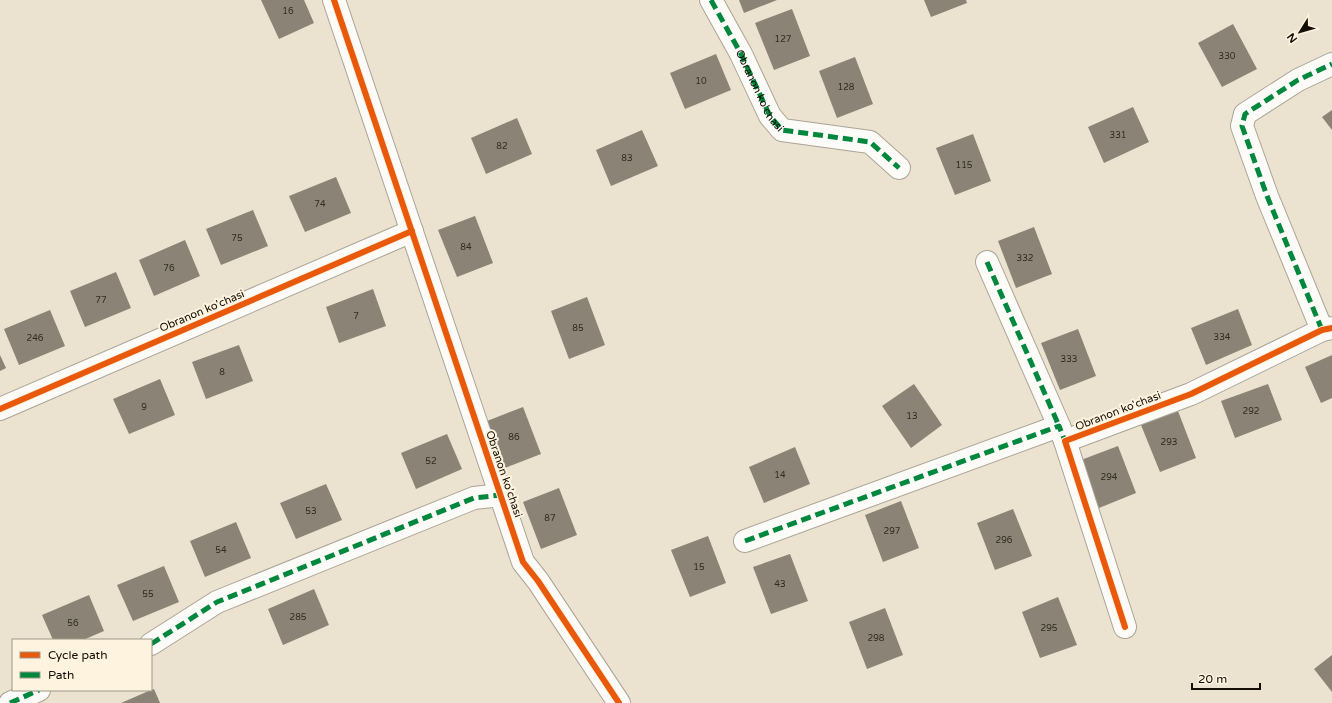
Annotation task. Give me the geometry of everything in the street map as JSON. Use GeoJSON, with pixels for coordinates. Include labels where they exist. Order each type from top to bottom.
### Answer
{"type":"FeatureCollection","features":[{"type":"Feature","properties":{"kind":"street","name":"Obranon ko'chasi"},"geometry":{"type":"LineString","coordinates":[[334,0],[523,562],[538,581],[619,703]]}},
{"type":"Feature","properties":{"kind":"street","name":"Obranon ko'chasi"},"geometry":{"type":"LineString","coordinates":[[711,0],[741,54],[770,116],[782,130],[870,142],[899,168]]}},
{"type":"Feature","properties":{"kind":"street","name":"Obranon ko'chasi"},"geometry":{"type":"LineString","coordinates":[[745,541],[1062,434],[1191,394],[1327,329],[1267,196],[1242,126],[1245,114],[1298,80],[1332,64]]}},
{"type":"Feature","properties":{"kind":"street","name":"Obranon ko'chasi"},"geometry":{"type":"LineString","coordinates":[[0,409],[412,231]]}},
{"type":"Feature","properties":{"kind":"street","name":"Obranon ko'chasi"},"geometry":{"type":"LineString","coordinates":[[986,262],[1062,434],[1125,627]]}},
{"type":"Feature","properties":{"kind":"street","name":"Obranon ko'chasi"},"geometry":{"type":"LineString","coordinates":[[152,643],[217,602],[474,498],[501,495]]}},
{"type":"Feature","properties":{"kind":"street"},"geometry":{"type":"LineString","coordinates":[[10,703],[37,691]]}},
{"type":"Feature","properties":{"kind":"building"},"geometry":{"type":"Polygon","coordinates":[[[261,0],[304,0],[314,23],[279,39],[261,0]]]}},
{"type":"Feature","properties":{"kind":"building"},"geometry":{"type":"Polygon","coordinates":[[[739,0],[777,0],[744,13],[739,0]]]}},
{"type":"Feature","properties":{"kind":"building"},"geometry":{"type":"Polygon","coordinates":[[[924,0],[966,0],[967,3],[931,17],[924,0]]]}},
{"type":"Feature","properties":{"kind":"building"},"geometry":{"type":"Polygon","coordinates":[[[792,9],[810,56],[774,70],[755,23],[792,9]]]}},
{"type":"Feature","properties":{"kind":"building"},"geometry":{"type":"Polygon","coordinates":[[[1233,24],[1257,69],[1222,87],[1198,43],[1233,24]]]}},
{"type":"Feature","properties":{"kind":"building"},"geometry":{"type":"Polygon","coordinates":[[[716,54],[731,90],[685,109],[670,73],[716,54]]]}},
{"type":"Feature","properties":{"kind":"building"},"geometry":{"type":"Polygon","coordinates":[[[855,57],[873,104],[837,118],[819,71],[855,57]]]}},
{"type":"Feature","properties":{"kind":"building"},"geometry":{"type":"Polygon","coordinates":[[[1133,107],[1149,142],[1104,163],[1088,127],[1133,107]]]}},
{"type":"Feature","properties":{"kind":"building"},"geometry":{"type":"Polygon","coordinates":[[[1332,110],[1332,130],[1322,117],[1332,110]]]}},
{"type":"Feature","properties":{"kind":"building"},"geometry":{"type":"Polygon","coordinates":[[[517,118],[532,154],[486,174],[471,138],[517,118]]]}},
{"type":"Feature","properties":{"kind":"building"},"geometry":{"type":"Polygon","coordinates":[[[642,130],[658,166],[611,186],[596,150],[642,130]]]}},
{"type":"Feature","properties":{"kind":"building"},"geometry":{"type":"Polygon","coordinates":[[[973,134],[991,181],[955,195],[936,148],[973,134]]]}},
{"type":"Feature","properties":{"kind":"building"},"geometry":{"type":"Polygon","coordinates":[[[336,177],[351,213],[305,232],[289,196],[336,177]]]}},
{"type":"Feature","properties":{"kind":"building"},"geometry":{"type":"Polygon","coordinates":[[[253,210],[268,246],[221,265],[206,229],[253,210]]]}},
{"type":"Feature","properties":{"kind":"building"},"geometry":{"type":"Polygon","coordinates":[[[475,216],[493,263],[457,277],[438,230],[475,216]]]}},
{"type":"Feature","properties":{"kind":"building"},"geometry":{"type":"Polygon","coordinates":[[[1034,227],[1052,274],[1016,288],[998,241],[1034,227]]]}},
{"type":"Feature","properties":{"kind":"building"},"geometry":{"type":"Polygon","coordinates":[[[185,240],[200,276],[154,296],[139,260],[185,240]]]}},
{"type":"Feature","properties":{"kind":"building"},"geometry":{"type":"Polygon","coordinates":[[[116,272],[131,308],[85,327],[70,291],[116,272]]]}},
{"type":"Feature","properties":{"kind":"building"},"geometry":{"type":"Polygon","coordinates":[[[373,289],[386,326],[339,343],[326,307],[373,289]]]}},
{"type":"Feature","properties":{"kind":"building"},"geometry":{"type":"Polygon","coordinates":[[[587,297],[605,345],[569,359],[551,311],[587,297]]]}},
{"type":"Feature","properties":{"kind":"building"},"geometry":{"type":"Polygon","coordinates":[[[1238,309],[1252,345],[1206,365],[1191,328],[1238,309]]]}},
{"type":"Feature","properties":{"kind":"building"},"geometry":{"type":"Polygon","coordinates":[[[50,310],[65,346],[19,365],[4,329],[50,310]]]}},
{"type":"Feature","properties":{"kind":"building"},"geometry":{"type":"Polygon","coordinates":[[[1078,329],[1096,376],[1060,390],[1041,343],[1078,329]]]}},
{"type":"Feature","properties":{"kind":"building"},"geometry":{"type":"Polygon","coordinates":[[[239,345],[253,381],[206,399],[192,362],[239,345]]]}},
{"type":"Feature","properties":{"kind":"building"},"geometry":{"type":"Polygon","coordinates":[[[0,355],[6,368],[0,371],[0,355]]]}},
{"type":"Feature","properties":{"kind":"building"},"geometry":{"type":"Polygon","coordinates":[[[1332,355],[1332,398],[1321,403],[1305,367],[1332,355]]]}},
{"type":"Feature","properties":{"kind":"building"},"geometry":{"type":"Polygon","coordinates":[[[160,379],[175,415],[129,434],[113,399],[160,379]]]}},
{"type":"Feature","properties":{"kind":"building"},"geometry":{"type":"Polygon","coordinates":[[[914,384],[942,425],[911,448],[882,406],[914,384]]]}},
{"type":"Feature","properties":{"kind":"building"},"geometry":{"type":"Polygon","coordinates":[[[1268,384],[1282,420],[1235,438],[1221,401],[1268,384]]]}},
{"type":"Feature","properties":{"kind":"building"},"geometry":{"type":"Polygon","coordinates":[[[523,407],[541,454],[505,468],[487,421],[523,407]]]}},
{"type":"Feature","properties":{"kind":"building"},"geometry":{"type":"Polygon","coordinates":[[[1178,411],[1196,458],[1160,472],[1141,425],[1178,411]]]}},
{"type":"Feature","properties":{"kind":"building"},"geometry":{"type":"Polygon","coordinates":[[[447,434],[462,469],[416,489],[401,453],[447,434]]]}},
{"type":"Feature","properties":{"kind":"building"},"geometry":{"type":"Polygon","coordinates":[[[1118,446],[1136,493],[1099,508],[1081,460],[1118,446]]]}},
{"type":"Feature","properties":{"kind":"building"},"geometry":{"type":"Polygon","coordinates":[[[795,447],[810,484],[764,503],[749,467],[795,447]]]}},
{"type":"Feature","properties":{"kind":"building"},"geometry":{"type":"Polygon","coordinates":[[[326,484],[342,520],[296,539],[280,503],[326,484]]]}},
{"type":"Feature","properties":{"kind":"building"},"geometry":{"type":"Polygon","coordinates":[[[559,488],[577,535],[541,549],[523,502],[559,488]]]}},
{"type":"Feature","properties":{"kind":"building"},"geometry":{"type":"Polygon","coordinates":[[[901,501],[919,548],[883,562],[865,515],[901,501]]]}},
{"type":"Feature","properties":{"kind":"building"},"geometry":{"type":"Polygon","coordinates":[[[1013,509],[1032,556],[995,570],[977,523],[1013,509]]]}},
{"type":"Feature","properties":{"kind":"building"},"geometry":{"type":"Polygon","coordinates":[[[236,522],[251,558],[205,577],[190,541],[236,522]]]}},
{"type":"Feature","properties":{"kind":"building"},"geometry":{"type":"Polygon","coordinates":[[[708,536],[726,583],[690,597],[671,550],[708,536]]]}},
{"type":"Feature","properties":{"kind":"building"},"geometry":{"type":"Polygon","coordinates":[[[790,554],[808,601],[771,614],[753,567],[790,554]]]}},
{"type":"Feature","properties":{"kind":"building"},"geometry":{"type":"Polygon","coordinates":[[[164,566],[179,602],[133,621],[117,585],[164,566]]]}},
{"type":"Feature","properties":{"kind":"building"},"geometry":{"type":"Polygon","coordinates":[[[314,589],[329,625],[283,645],[268,609],[314,589]]]}},
{"type":"Feature","properties":{"kind":"building"},"geometry":{"type":"Polygon","coordinates":[[[89,595],[104,631],[85,639],[53,639],[42,615],[89,595]]]}},
{"type":"Feature","properties":{"kind":"building"},"geometry":{"type":"Polygon","coordinates":[[[1058,597],[1077,645],[1040,658],[1022,612],[1058,597]]]}},
{"type":"Feature","properties":{"kind":"building"},"geometry":{"type":"Polygon","coordinates":[[[885,608],[903,655],[867,669],[849,622],[885,608]]]}},
{"type":"Feature","properties":{"kind":"building"},"geometry":{"type":"Polygon","coordinates":[[[1332,655],[1332,692],[1314,669],[1332,655]]]}},
{"type":"Feature","properties":{"kind":"building"},"geometry":{"type":"Polygon","coordinates":[[[154,689],[160,703],[121,703],[152,691],[154,689]]]}},
{"type":"Feature","properties":{"kind":"marked path"},"geometry":{"type":"LineString","coordinates":[[711,0],[741,54],[770,116],[782,130],[870,142],[899,168]]}},
{"type":"Feature","properties":{"kind":"marked path"},"geometry":{"type":"LineString","coordinates":[[1322,330],[1267,196],[1242,126],[1245,114],[1298,80],[1332,64]]}},
{"type":"Feature","properties":{"kind":"marked path"},"geometry":{"type":"LineString","coordinates":[[987,262],[1059,426]]}},
{"type":"Feature","properties":{"kind":"marked path"},"geometry":{"type":"LineString","coordinates":[[745,541],[1059,426],[1065,441]]}},
{"type":"Feature","properties":{"kind":"marked path"},"geometry":{"type":"LineString","coordinates":[[152,643],[217,602],[474,498],[501,495]]}},
{"type":"Feature","properties":{"kind":"marked path"},"geometry":{"type":"LineString","coordinates":[[10,703],[37,691]]}},
{"type":"Feature","properties":{"kind":"cycle path"},"geometry":{"type":"LineString","coordinates":[[334,0],[523,562],[538,581],[619,703]]}},
{"type":"Feature","properties":{"kind":"cycle path"},"geometry":{"type":"LineString","coordinates":[[0,409],[412,231]]}},
{"type":"Feature","properties":{"kind":"cycle path"},"geometry":{"type":"LineString","coordinates":[[1125,627],[1065,441],[1191,394],[1322,330],[1332,328]]}}]}
